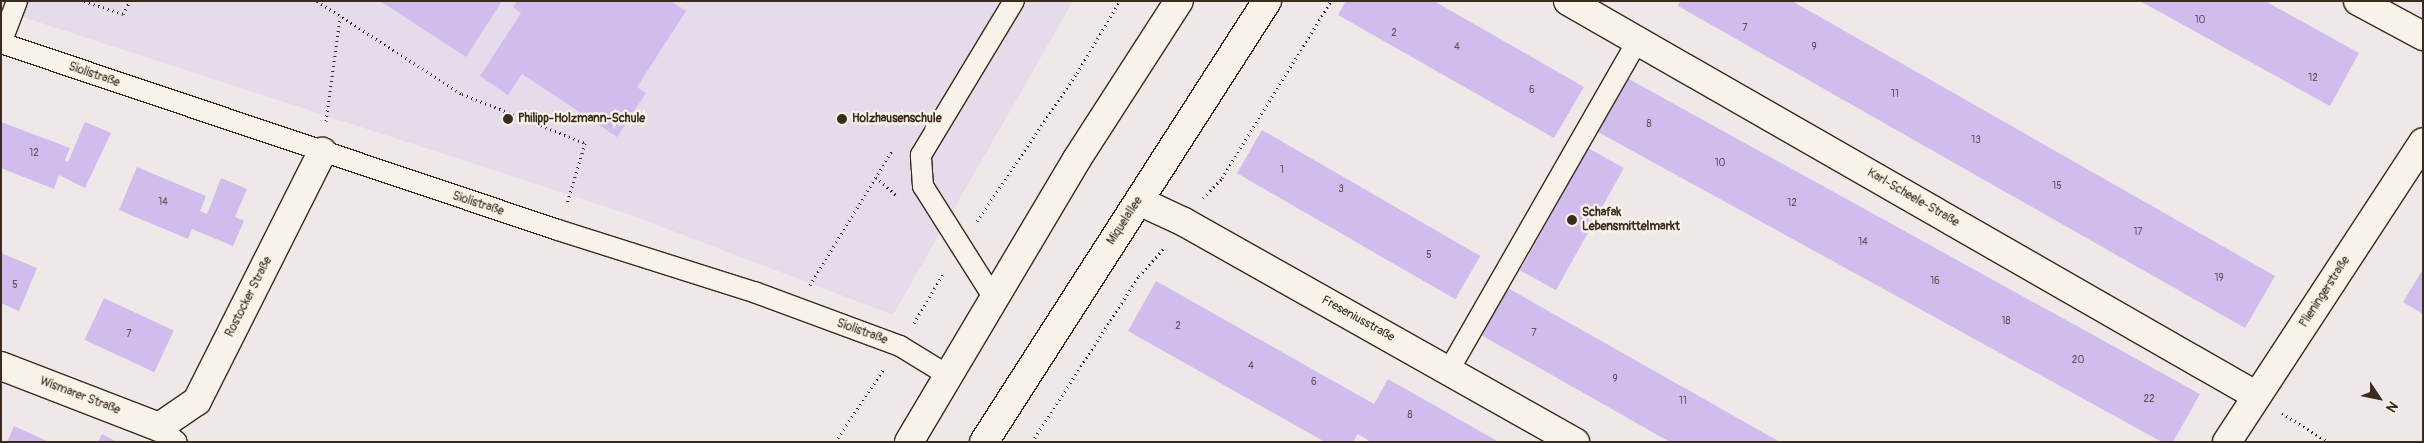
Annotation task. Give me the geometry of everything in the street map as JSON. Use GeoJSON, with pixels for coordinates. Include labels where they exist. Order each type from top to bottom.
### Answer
{"type":"FeatureCollection","features":[{"type":"Feature","properties":{"kind":"street"},"geometry":{"type":"LineString","coordinates":[[908,442],[995,300],[1077,160],[1179,1]]}},
{"type":"Feature","properties":{"kind":"street","name":"Miquelallee"},"geometry":{"type":"LineString","coordinates":[[984,442],[1266,1]]}},
{"type":"Feature","properties":{"kind":"street","name":"Karl-Scheele-Straße"},"geometry":{"type":"LineString","coordinates":[[1568,1],[2257,396]]}},
{"type":"Feature","properties":{"kind":"street"},"geometry":{"type":"LineString","coordinates":[[2358,1],[2423,36]]}},
{"type":"Feature","properties":{"kind":"street","name":"Plieningerstraße"},"geometry":{"type":"LineString","coordinates":[[2227,442],[2423,142]]}},
{"type":"Feature","properties":{"kind":"street","name":"Rostocker Straße"},"geometry":{"type":"LineString","coordinates":[[168,434],[197,401],[322,152]]}},
{"type":"Feature","properties":{"kind":"street","name":"Freseniusstraße"},"geometry":{"type":"LineString","coordinates":[[1138,201],[1184,222],[1575,442]]}},
{"type":"Feature","properties":{"kind":"street","name":"Wismarer Straße"},"geometry":{"type":"LineString","coordinates":[[1,366],[168,434]]}},
{"type":"Feature","properties":{"kind":"lane"},"geometry":{"type":"LineString","coordinates":[[1,43],[17,1]]}},
{"type":"Feature","properties":{"kind":"lane"},"geometry":{"type":"LineString","coordinates":[[995,300],[923,186],[921,155],[1014,1]]}},
{"type":"Feature","properties":{"kind":"lane"},"geometry":{"type":"LineString","coordinates":[[1449,370],[1637,42]]}},
{"type":"Feature","properties":{"kind":"lane","name":"Siolistraße"},"geometry":{"type":"LineString","coordinates":[[1,43],[322,152],[796,308],[900,346],[949,376]]}},
{"type":"Feature","properties":{"kind":"path"},"geometry":{"type":"LineString","coordinates":[[84,1],[123,14],[130,1]]}},
{"type":"Feature","properties":{"kind":"path"},"geometry":{"type":"LineString","coordinates":[[317,1],[462,94],[585,143],[558,230]]}},
{"type":"Feature","properties":{"kind":"path"},"geometry":{"type":"LineString","coordinates":[[1199,202],[1222,178],[1331,1]]}},
{"type":"Feature","properties":{"kind":"path"},"geometry":{"type":"LineString","coordinates":[[340,17],[326,124],[349,161]]}},
{"type":"Feature","properties":{"kind":"path"},"geometry":{"type":"LineString","coordinates":[[796,308],[896,144]]}},
{"type":"Feature","properties":{"kind":"path"},"geometry":{"type":"LineString","coordinates":[[1032,442],[1139,276],[1167,245]]}},
{"type":"Feature","properties":{"kind":"path"},"geometry":{"type":"LineString","coordinates":[[2257,396],[2328,442]]}},
{"type":"Feature","properties":{"kind":"shaded area"},"geometry":{"type":"Polygon","coordinates":[[[1,1],[1073,1],[893,315],[628,214],[1,10],[1,1]]]}},
{"type":"Feature","properties":{"kind":"building"},"geometry":{"type":"Polygon","coordinates":[[[380,1],[502,1],[466,57],[380,1]]]}},
{"type":"Feature","properties":{"kind":"building"},"geometry":{"type":"Polygon","coordinates":[[[517,1],[671,1],[686,11],[637,87],[646,93],[617,137],[522,74],[508,95],[480,76],[521,13],[513,7],[517,1]]]}},
{"type":"Feature","properties":{"kind":"building"},"geometry":{"type":"Polygon","coordinates":[[[1346,1],[1434,1],[1584,87],[1554,138],[1338,15],[1346,1]]]}},
{"type":"Feature","properties":{"kind":"building"},"geometry":{"type":"Polygon","coordinates":[[[1680,1],[1792,1],[2275,276],[2245,328],[1678,6],[1680,1]]]}},
{"type":"Feature","properties":{"kind":"building"},"geometry":{"type":"Polygon","coordinates":[[[2140,1],[2265,1],[2359,53],[2330,106],[2140,1]]]}},
{"type":"Feature","properties":{"kind":"building"},"geometry":{"type":"Polygon","coordinates":[[[1627,78],[2200,394],[2173,442],[2162,442],[1598,132],[1627,78]]]}},
{"type":"Feature","properties":{"kind":"building"},"geometry":{"type":"Polygon","coordinates":[[[1,122],[70,148],[65,160],[68,162],[85,122],[111,133],[85,188],[59,175],[54,189],[1,168],[1,122]]]}},
{"type":"Feature","properties":{"kind":"building"},"geometry":{"type":"Polygon","coordinates":[[[1262,130],[1480,256],[1455,299],[1237,173],[1262,130]]]}},
{"type":"Feature","properties":{"kind":"building","name":"Schafak Lebensmittelmarkt"},"geometry":{"type":"Polygon","coordinates":[[[1588,148],[1624,168],[1556,290],[1520,270],[1588,148]]]}},
{"type":"Feature","properties":{"kind":"building"},"geometry":{"type":"Polygon","coordinates":[[[137,167],[206,196],[200,211],[207,214],[221,178],[247,189],[235,217],[244,221],[233,246],[192,229],[188,239],[119,210],[137,167]]]}},
{"type":"Feature","properties":{"kind":"building"},"geometry":{"type":"Polygon","coordinates":[[[1,253],[37,268],[19,311],[1,303],[1,253]]]}},
{"type":"Feature","properties":{"kind":"building"},"geometry":{"type":"Polygon","coordinates":[[[2423,269],[2423,314],[2403,302],[2423,269]]]}},
{"type":"Feature","properties":{"kind":"building"},"geometry":{"type":"Polygon","coordinates":[[[1156,281],[1374,404],[1388,379],[1499,442],[1371,442],[1358,434],[1353,442],[1325,442],[1128,331],[1156,281]]]}},
{"type":"Feature","properties":{"kind":"building"},"geometry":{"type":"Polygon","coordinates":[[[1506,287],[1780,442],[1670,442],[1481,335],[1506,287]]]}},
{"type":"Feature","properties":{"kind":"building"},"geometry":{"type":"Polygon","coordinates":[[[104,298],[174,331],[154,372],[85,340],[104,298]]]}},
{"type":"Feature","properties":{"kind":"building"},"geometry":{"type":"Polygon","coordinates":[[[14,426],[49,442],[7,442],[14,426]]]}},
{"type":"Feature","properties":{"kind":"building"},"geometry":{"type":"Polygon","coordinates":[[[102,434],[117,442],[98,442],[102,434]]]}},
{"type":"Feature","properties":{"kind":"place","name":"Philipp-Holzmann-Schule"},"geometry":{"type":"Point","coordinates":[508,119]}},
{"type":"Feature","properties":{"kind":"place","name":"Holzhausenschule"},"geometry":{"type":"Point","coordinates":[842,119]}},
{"type":"Feature","properties":{"kind":"place","name":"Schafak Lebensmittelmarkt"},"geometry":{"type":"Point","coordinates":[1572,220]}}]}
